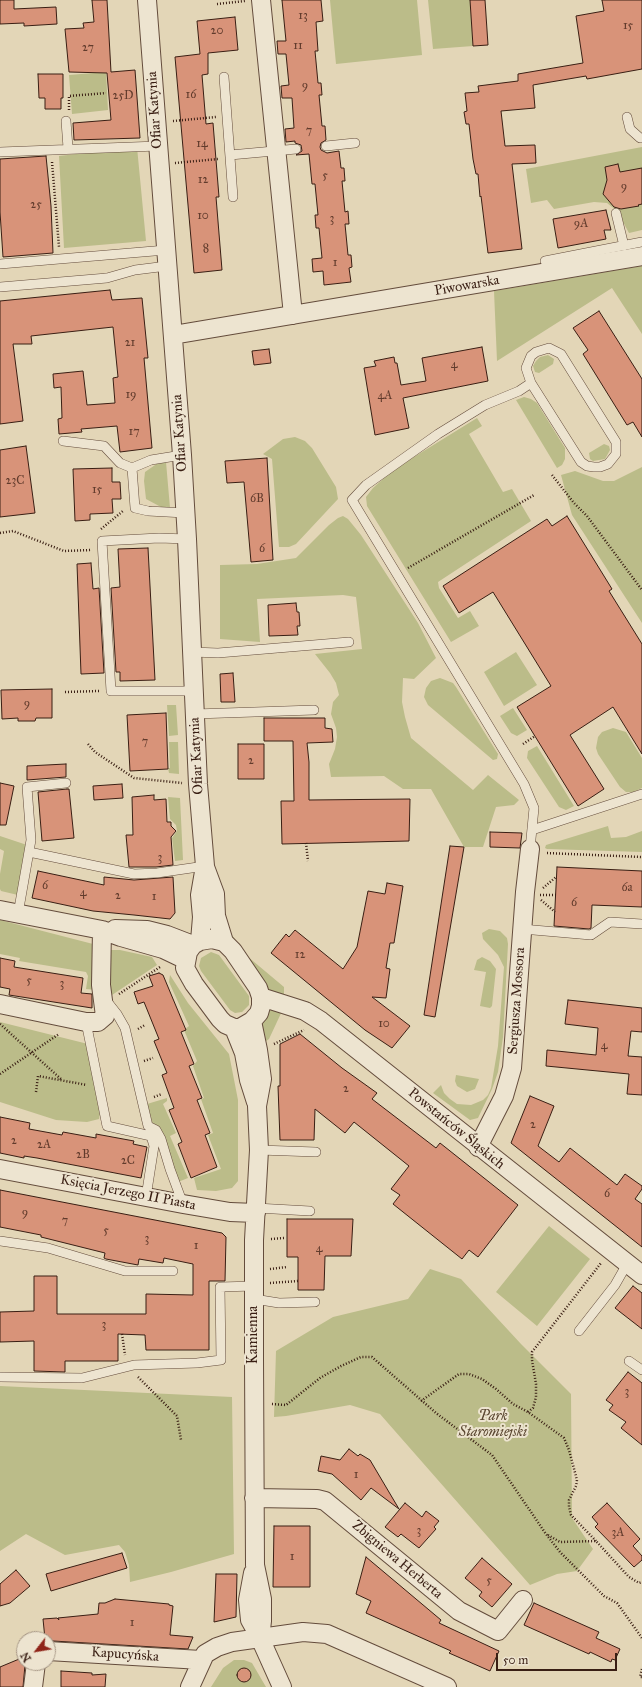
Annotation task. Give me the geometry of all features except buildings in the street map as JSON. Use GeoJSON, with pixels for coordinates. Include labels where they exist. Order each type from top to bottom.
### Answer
{"type":"FeatureCollection","features":[{"type":"Feature","properties":{"kind":"street","name":"Ofiar Katynia"},"geometry":{"type":"LineString","coordinates":[[147,0],[182,455],[198,784],[205,866],[200,895],[202,917],[193,949]]}},
{"type":"Feature","properties":{"kind":"street"},"geometry":{"type":"LineString","coordinates":[[255,0],[276,151],[293,315]]}},
{"type":"Feature","properties":{"kind":"street","name":"Piwowarska"},"geometry":{"type":"LineString","coordinates":[[173,335],[642,256]]}},
{"type":"Feature","properties":{"kind":"street","name":"Sergiusza Mossora"},"geometry":{"type":"LineString","coordinates":[[478,1147],[504,1096],[512,1068],[522,929],[535,851]]}},
{"type":"Feature","properties":{"kind":"street","name":"Ofiar Katynia"},"geometry":{"type":"LineString","coordinates":[[205,866],[215,894],[216,916],[224,942]]}},
{"type":"Feature","properties":{"kind":"street"},"geometry":{"type":"LineString","coordinates":[[0,910],[102,930],[122,928],[147,930],[167,935],[193,949]]}},
{"type":"Feature","properties":{"kind":"street"},"geometry":{"type":"LineString","coordinates":[[0,1004],[83,1022],[98,1022],[105,1016],[105,999],[101,985],[102,930]]}},
{"type":"Feature","properties":{"kind":"street"},"geometry":{"type":"LineString","coordinates":[[212,940],[224,942],[233,951],[247,971],[258,988],[261,998],[259,1013],[252,1021],[240,1028],[234,1028],[224,1024],[194,984],[186,968],[193,949],[212,940]]}},
{"type":"Feature","properties":{"kind":"street","name":"Powstańców Śląskich"},"geometry":{"type":"LineString","coordinates":[[261,998],[288,1004],[306,1011],[642,1275]]}},
{"type":"Feature","properties":{"kind":"street","name":"Kamienna"},"geometry":{"type":"LineString","coordinates":[[252,1021],[262,1079],[257,1106],[259,1150],[254,1289],[255,1565],[262,1599],[260,1638]]}},
{"type":"Feature","properties":{"kind":"street","name":"Kamienna"},"geometry":{"type":"LineString","coordinates":[[234,1028],[244,1053],[249,1080],[257,1106]]}},
{"type":"Feature","properties":{"kind":"street","name":"Księcia Jerzego II Piasta"},"geometry":{"type":"LineString","coordinates":[[0,1169],[146,1198],[230,1212],[256,1211]]}},
{"type":"Feature","properties":{"kind":"street","name":"Zbigniewa Herberta"},"geometry":{"type":"LineString","coordinates":[[254,1498],[317,1499],[325,1501],[459,1611],[498,1630],[523,1600]]}},
{"type":"Feature","properties":{"kind":"street"},"geometry":{"type":"LineString","coordinates":[[190,1687],[201,1660],[206,1654],[217,1647],[232,1642],[303,1632],[327,1634],[447,1687]]}},
{"type":"Feature","properties":{"kind":"street"},"geometry":{"type":"LineString","coordinates":[[260,1638],[282,1687]]}},
{"type":"Feature","properties":{"kind":"street","name":"Kapucyńska"},"geometry":{"type":"LineString","coordinates":[[56,1651],[201,1660]]}},
{"type":"Feature","properties":{"kind":"street"},"geometry":{"type":"LineString","coordinates":[[33,1687],[35,1671]]}},
{"type":"Feature","properties":{"kind":"lane"},"geometry":{"type":"LineString","coordinates":[[224,77],[233,197]]}},
{"type":"Feature","properties":{"kind":"lane"},"geometry":{"type":"LineString","coordinates":[[627,117],[630,129],[642,138]]}},
{"type":"Feature","properties":{"kind":"lane"},"geometry":{"type":"LineString","coordinates":[[66,121],[68,148]]}},
{"type":"Feature","properties":{"kind":"lane"},"geometry":{"type":"LineString","coordinates":[[326,146],[355,143]]}},
{"type":"Feature","properties":{"kind":"lane"},"geometry":{"type":"LineString","coordinates":[[0,152],[68,148],[158,146]]}},
{"type":"Feature","properties":{"kind":"lane"},"geometry":{"type":"LineString","coordinates":[[230,156],[296,149]]}},
{"type":"Feature","properties":{"kind":"lane"},"geometry":{"type":"LineString","coordinates":[[616,213],[624,246]]}},
{"type":"Feature","properties":{"kind":"lane"},"geometry":{"type":"LineString","coordinates":[[545,261],[642,242]]}},
{"type":"Feature","properties":{"kind":"lane"},"geometry":{"type":"LineString","coordinates":[[0,264],[60,260],[166,258]]}},
{"type":"Feature","properties":{"kind":"lane"},"geometry":{"type":"LineString","coordinates":[[0,287],[107,278],[135,270],[166,258]]}},
{"type":"Feature","properties":{"kind":"lane"},"geometry":{"type":"LineString","coordinates":[[549,348],[561,354],[616,442],[616,454],[608,464],[594,467],[586,466],[581,462],[531,383],[526,368],[531,356],[536,352],[549,348]]}},
{"type":"Feature","properties":{"kind":"lane"},"geometry":{"type":"LineString","coordinates":[[531,383],[519,391],[485,405],[438,434],[372,480],[352,500],[524,784],[534,808],[532,830],[535,851]]}},
{"type":"Feature","properties":{"kind":"lane"},"geometry":{"type":"LineString","coordinates":[[63,441],[104,446],[120,463],[132,468],[151,460],[182,455]]}},
{"type":"Feature","properties":{"kind":"lane"},"geometry":{"type":"LineString","coordinates":[[132,468],[135,508],[148,511],[185,513]]}},
{"type":"Feature","properties":{"kind":"lane"},"geometry":{"type":"LineString","coordinates":[[187,538],[159,538],[102,545],[111,691],[194,691]]}},
{"type":"Feature","properties":{"kind":"lane"},"geometry":{"type":"LineString","coordinates":[[192,652],[218,653],[349,642]]}},
{"type":"Feature","properties":{"kind":"lane"},"geometry":{"type":"LineString","coordinates":[[195,714],[314,710]]}},
{"type":"Feature","properties":{"kind":"lane"},"geometry":{"type":"LineString","coordinates":[[18,914],[31,840],[27,787],[66,783]]}},
{"type":"Feature","properties":{"kind":"lane"},"geometry":{"type":"LineString","coordinates":[[532,830],[642,794]]}},
{"type":"Feature","properties":{"kind":"lane"},"geometry":{"type":"LineString","coordinates":[[29,852],[134,874],[157,873],[205,866]]}},
{"type":"Feature","properties":{"kind":"lane"},"geometry":{"type":"LineString","coordinates":[[522,929],[591,935],[610,922],[642,924]]}},
{"type":"Feature","properties":{"kind":"lane"},"geometry":{"type":"LineString","coordinates":[[105,999],[118,1014],[125,1028],[148,1126],[156,1130],[161,1139],[183,1204]]}},
{"type":"Feature","properties":{"kind":"lane"},"geometry":{"type":"LineString","coordinates":[[83,1022],[100,1087],[107,1126],[151,1136],[154,1146],[146,1198]]}},
{"type":"Feature","properties":{"kind":"lane"},"geometry":{"type":"LineString","coordinates":[[259,1150],[316,1152]]}},
{"type":"Feature","properties":{"kind":"lane"},"geometry":{"type":"LineString","coordinates":[[256,1211],[310,1210]]}},
{"type":"Feature","properties":{"kind":"lane"},"geometry":{"type":"LineString","coordinates":[[0,1241],[48,1248],[125,1270],[173,1271]]}},
{"type":"Feature","properties":{"kind":"lane"},"geometry":{"type":"LineString","coordinates":[[579,1331],[614,1285],[627,1264]]}},
{"type":"Feature","properties":{"kind":"lane"},"geometry":{"type":"LineString","coordinates":[[0,1377],[82,1378],[134,1365],[197,1363],[221,1360],[220,1287],[254,1289],[279,1303],[315,1302]]}},
{"type":"Feature","properties":{"kind":"lane"},"geometry":{"type":"LineString","coordinates":[[629,1361],[642,1370]]}},
{"type":"Feature","properties":{"kind":"path"},"geometry":{"type":"LineString","coordinates":[[217,4],[255,0]]}},
{"type":"Feature","properties":{"kind":"path"},"geometry":{"type":"LineString","coordinates":[[66,121],[69,109],[69,96],[106,93]]}},
{"type":"Feature","properties":{"kind":"path"},"geometry":{"type":"LineString","coordinates":[[156,122],[227,116]]}},
{"type":"Feature","properties":{"kind":"path"},"geometry":{"type":"LineString","coordinates":[[52,149],[60,260]]}},
{"type":"Feature","properties":{"kind":"path"},"geometry":{"type":"LineString","coordinates":[[160,164],[230,156]]}},
{"type":"Feature","properties":{"kind":"path"},"geometry":{"type":"LineString","coordinates":[[552,475],[574,503],[587,516],[642,590]]}},
{"type":"Feature","properties":{"kind":"path"},"geometry":{"type":"LineString","coordinates":[[397,574],[534,495]]}},
{"type":"Feature","properties":{"kind":"path"},"geometry":{"type":"LineString","coordinates":[[0,533],[14,531],[64,551],[102,545],[100,529],[123,511],[135,508]]}},
{"type":"Feature","properties":{"kind":"path"},"geometry":{"type":"LineString","coordinates":[[65,692],[111,691]]}},
{"type":"Feature","properties":{"kind":"path"},"geometry":{"type":"LineString","coordinates":[[523,744],[535,736]]}},
{"type":"Feature","properties":{"kind":"path"},"geometry":{"type":"LineString","coordinates":[[88,744],[95,752],[134,778],[160,782],[198,784]]}},
{"type":"Feature","properties":{"kind":"path"},"geometry":{"type":"LineString","coordinates":[[306,843],[308,861]]}},
{"type":"Feature","properties":{"kind":"path"},"geometry":{"type":"LineString","coordinates":[[535,851],[642,857]]}},
{"type":"Feature","properties":{"kind":"path"},"geometry":{"type":"LineString","coordinates":[[534,895],[556,877]]}},
{"type":"Feature","properties":{"kind":"path"},"geometry":{"type":"LineString","coordinates":[[534,895],[556,895]]}},
{"type":"Feature","properties":{"kind":"path"},"geometry":{"type":"LineString","coordinates":[[534,895],[555,912]]}},
{"type":"Feature","properties":{"kind":"path"},"geometry":{"type":"LineString","coordinates":[[105,999],[163,965]]}},
{"type":"Feature","properties":{"kind":"path"},"geometry":{"type":"LineString","coordinates":[[0,1074],[83,1022]]}},
{"type":"Feature","properties":{"kind":"path"},"geometry":{"type":"LineString","coordinates":[[0,1024],[62,1080]]}},
{"type":"Feature","properties":{"kind":"path"},"geometry":{"type":"LineString","coordinates":[[274,1044],[304,1029]]}},
{"type":"Feature","properties":{"kind":"path"},"geometry":{"type":"LineString","coordinates":[[36,1092],[38,1076],[100,1087]]}},
{"type":"Feature","properties":{"kind":"path"},"geometry":{"type":"LineString","coordinates":[[528,1412],[533,1408],[536,1397],[532,1352],[609,1250]]}},
{"type":"Feature","properties":{"kind":"path"},"geometry":{"type":"LineString","coordinates":[[254,1289],[279,1283],[298,1281]]}},
{"type":"Feature","properties":{"kind":"path"},"geometry":{"type":"LineString","coordinates":[[272,1404],[286,1405],[320,1378],[361,1357],[372,1357],[422,1401],[492,1455],[560,1552],[604,1596],[617,1602],[642,1638]]}},
{"type":"Feature","properties":{"kind":"path"},"geometry":{"type":"LineString","coordinates":[[133,1372],[178,1416],[180,1440]]}},
{"type":"Feature","properties":{"kind":"path"},"geometry":{"type":"LineString","coordinates":[[422,1401],[459,1374],[469,1374],[482,1379],[513,1404],[528,1412],[564,1438],[569,1450],[576,1480],[576,1486],[569,1500],[571,1515],[629,1577],[639,1583],[642,1582]]}},
{"type":"Feature","properties":{"kind":"path"},"geometry":{"type":"LineString","coordinates":[[546,1534],[560,1542],[596,1541]]}},
{"type":"Feature","properties":{"kind":"path"},"geometry":{"type":"LineString","coordinates":[[642,1669],[640,1677],[642,1677]]}},
{"type":"Feature","properties":{"kind":"green space"},"geometry":{"type":"Polygon","coordinates":[[[330,0],[417,0],[422,55],[336,64],[330,0]]]}},
{"type":"Feature","properties":{"kind":"green space"},"geometry":{"type":"Polygon","coordinates":[[[428,0],[470,0],[473,46],[433,49],[428,0]]]}},
{"type":"Feature","properties":{"kind":"green space"},"geometry":{"type":"Polygon","coordinates":[[[106,72],[108,110],[72,114],[69,75],[106,72]]]}},
{"type":"Feature","properties":{"kind":"green space"},"geometry":{"type":"Polygon","coordinates":[[[137,147],[146,241],[64,248],[59,156],[137,147]]]}},
{"type":"Feature","properties":{"kind":"green space"},"geometry":{"type":"Polygon","coordinates":[[[642,147],[642,230],[629,233],[617,211],[607,203],[594,202],[554,209],[547,200],[531,203],[526,169],[642,147]]]}},
{"type":"Feature","properties":{"kind":"green space"},"geometry":{"type":"Polygon","coordinates":[[[642,266],[642,334],[612,288],[497,361],[494,291],[642,266]]]}},
{"type":"Feature","properties":{"kind":"green space"},"geometry":{"type":"Polygon","coordinates":[[[548,355],[554,359],[553,364],[539,373],[535,372],[533,366],[536,361],[540,357],[548,355]]]}},
{"type":"Feature","properties":{"kind":"green space"},"geometry":{"type":"Polygon","coordinates":[[[524,397],[537,403],[565,448],[565,459],[562,465],[557,468],[516,400],[524,397]]]}},
{"type":"Feature","properties":{"kind":"green space"},"geometry":{"type":"Polygon","coordinates":[[[477,418],[482,426],[469,434],[503,492],[512,489],[531,521],[438,582],[439,588],[458,618],[470,611],[479,626],[451,642],[367,506],[366,497],[373,488],[393,470],[477,418]]]}},
{"type":"Feature","properties":{"kind":"green space"},"geometry":{"type":"Polygon","coordinates":[[[295,437],[305,441],[312,448],[336,487],[338,499],[296,544],[289,547],[279,547],[272,459],[263,454],[283,439],[295,437]]]}},
{"type":"Feature","properties":{"kind":"green space"},"geometry":{"type":"Polygon","coordinates":[[[604,444],[609,446],[610,450],[605,459],[593,461],[590,459],[589,453],[604,444]]]}},
{"type":"Feature","properties":{"kind":"green space"},"geometry":{"type":"Polygon","coordinates":[[[166,462],[170,508],[161,507],[146,499],[144,481],[145,472],[158,463],[166,462]]]}},
{"type":"Feature","properties":{"kind":"green space"},"geometry":{"type":"Polygon","coordinates":[[[642,467],[642,623],[572,515],[561,475],[575,471],[603,481],[614,481],[642,467]]]}},
{"type":"Feature","properties":{"kind":"green space"},"geometry":{"type":"Polygon","coordinates":[[[343,516],[348,519],[361,535],[418,623],[436,658],[414,679],[403,678],[402,702],[411,738],[473,790],[488,775],[519,800],[514,805],[496,807],[483,847],[464,847],[431,789],[403,789],[384,776],[331,777],[329,764],[335,749],[337,737],[336,728],[331,714],[333,702],[339,695],[336,683],[315,654],[362,649],[356,597],[343,595],[257,599],[260,642],[220,639],[220,565],[257,564],[296,558],[329,525],[343,516]]]}},
{"type":"Feature","properties":{"kind":"green space"},"geometry":{"type":"Polygon","coordinates":[[[516,652],[537,685],[504,706],[484,672],[516,652]]]}},
{"type":"Feature","properties":{"kind":"green space"},"geometry":{"type":"Polygon","coordinates":[[[440,678],[453,683],[456,687],[498,754],[497,759],[493,760],[428,705],[424,697],[426,688],[431,681],[440,678]]]}},
{"type":"Feature","properties":{"kind":"green space"},"geometry":{"type":"Polygon","coordinates":[[[167,705],[176,705],[178,735],[169,736],[167,705]]]}},
{"type":"Feature","properties":{"kind":"green space"},"geometry":{"type":"Polygon","coordinates":[[[513,708],[527,730],[517,736],[511,733],[500,716],[513,708]]]}},
{"type":"Feature","properties":{"kind":"green space"},"geometry":{"type":"Polygon","coordinates":[[[613,728],[626,732],[642,758],[642,788],[633,792],[626,792],[620,787],[598,754],[596,748],[598,737],[602,732],[613,728]]]}},
{"type":"Feature","properties":{"kind":"green space"},"geometry":{"type":"Polygon","coordinates":[[[169,742],[178,742],[179,774],[169,773],[169,742]]]}},
{"type":"Feature","properties":{"kind":"green space"},"geometry":{"type":"Polygon","coordinates":[[[537,746],[574,806],[566,810],[559,807],[527,758],[528,751],[537,746]]]}},
{"type":"Feature","properties":{"kind":"green space"},"geometry":{"type":"Polygon","coordinates":[[[168,797],[180,798],[183,860],[175,861],[172,838],[177,831],[176,825],[170,819],[168,797]]]}},
{"type":"Feature","properties":{"kind":"green space"},"geometry":{"type":"Polygon","coordinates":[[[608,826],[611,838],[626,837],[642,831],[642,852],[545,848],[546,845],[608,826]]]}},
{"type":"Feature","properties":{"kind":"green space"},"geometry":{"type":"Polygon","coordinates":[[[0,836],[27,845],[18,895],[1,891],[0,889],[0,874],[4,851],[0,849],[0,836]]]}},
{"type":"Feature","properties":{"kind":"green space"},"geometry":{"type":"Polygon","coordinates":[[[0,920],[93,944],[97,950],[96,990],[86,989],[88,976],[86,972],[19,961],[20,958],[0,954],[0,920]]]}},
{"type":"Feature","properties":{"kind":"green space"},"geometry":{"type":"Polygon","coordinates":[[[489,929],[500,931],[507,938],[508,944],[503,1037],[498,1072],[492,1089],[478,1118],[470,1120],[433,1093],[441,1085],[444,1093],[457,1104],[471,1105],[483,1100],[488,1095],[491,1088],[498,1046],[504,967],[498,955],[483,939],[482,933],[489,929]]]}},
{"type":"Feature","properties":{"kind":"green space"},"geometry":{"type":"Polygon","coordinates":[[[229,931],[247,956],[284,987],[284,997],[271,992],[267,988],[228,935],[229,931]]]}},
{"type":"Feature","properties":{"kind":"green space"},"geometry":{"type":"Polygon","coordinates":[[[108,950],[120,950],[152,957],[157,965],[109,997],[108,950]]]}},
{"type":"Feature","properties":{"kind":"green space"},"geometry":{"type":"Polygon","coordinates":[[[211,952],[219,955],[249,996],[249,1005],[242,1012],[235,1013],[230,1010],[201,971],[199,966],[201,958],[211,952]]]}},
{"type":"Feature","properties":{"kind":"green space"},"geometry":{"type":"Polygon","coordinates":[[[482,957],[490,961],[496,969],[492,1006],[490,1008],[480,1006],[486,972],[474,970],[477,960],[482,957]]]}},
{"type":"Feature","properties":{"kind":"green space"},"geometry":{"type":"Polygon","coordinates":[[[170,975],[188,1003],[229,1054],[238,1100],[238,1181],[232,1188],[216,1191],[197,1190],[194,1178],[221,1169],[208,1135],[213,1133],[201,1099],[204,1098],[193,1066],[197,1061],[184,1030],[189,1026],[169,982],[170,975]]]}},
{"type":"Feature","properties":{"kind":"green space"},"geometry":{"type":"Polygon","coordinates":[[[274,1009],[283,1009],[269,1039],[262,1044],[262,1025],[269,1011],[274,1009]]]}},
{"type":"Feature","properties":{"kind":"green space"},"geometry":{"type":"Polygon","coordinates":[[[0,1022],[88,1044],[100,1113],[99,1119],[87,1122],[56,1120],[0,1102],[0,1022]]]}},
{"type":"Feature","properties":{"kind":"green space"},"geometry":{"type":"Polygon","coordinates":[[[456,1075],[479,1079],[475,1089],[467,1092],[457,1086],[455,1081],[456,1075]]]}},
{"type":"Feature","properties":{"kind":"green space"},"geometry":{"type":"Polygon","coordinates":[[[167,1098],[167,1101],[163,1104],[176,1133],[170,1136],[188,1178],[178,1182],[153,1125],[147,1104],[167,1098]]]}},
{"type":"Feature","properties":{"kind":"green space"},"geometry":{"type":"Polygon","coordinates":[[[549,1226],[590,1259],[537,1326],[496,1292],[549,1226]]]}},
{"type":"Feature","properties":{"kind":"green space","name":"Park Staromiejski"},"geometry":{"type":"Polygon","coordinates":[[[430,1269],[461,1279],[521,1344],[571,1394],[572,1518],[593,1549],[577,1571],[557,1574],[530,1585],[380,1414],[350,1405],[274,1417],[276,1351],[333,1317],[408,1299],[430,1269]]]}},
{"type":"Feature","properties":{"kind":"green space"},"geometry":{"type":"Polygon","coordinates":[[[0,1386],[232,1397],[234,1554],[130,1582],[129,1565],[125,1552],[119,1545],[65,1555],[26,1534],[0,1551],[0,1386]]]}},
{"type":"Feature","properties":{"kind":"green space"},"geometry":{"type":"Polygon","coordinates":[[[234,1660],[244,1660],[252,1663],[266,1687],[211,1687],[223,1668],[234,1660]]]}}]}
